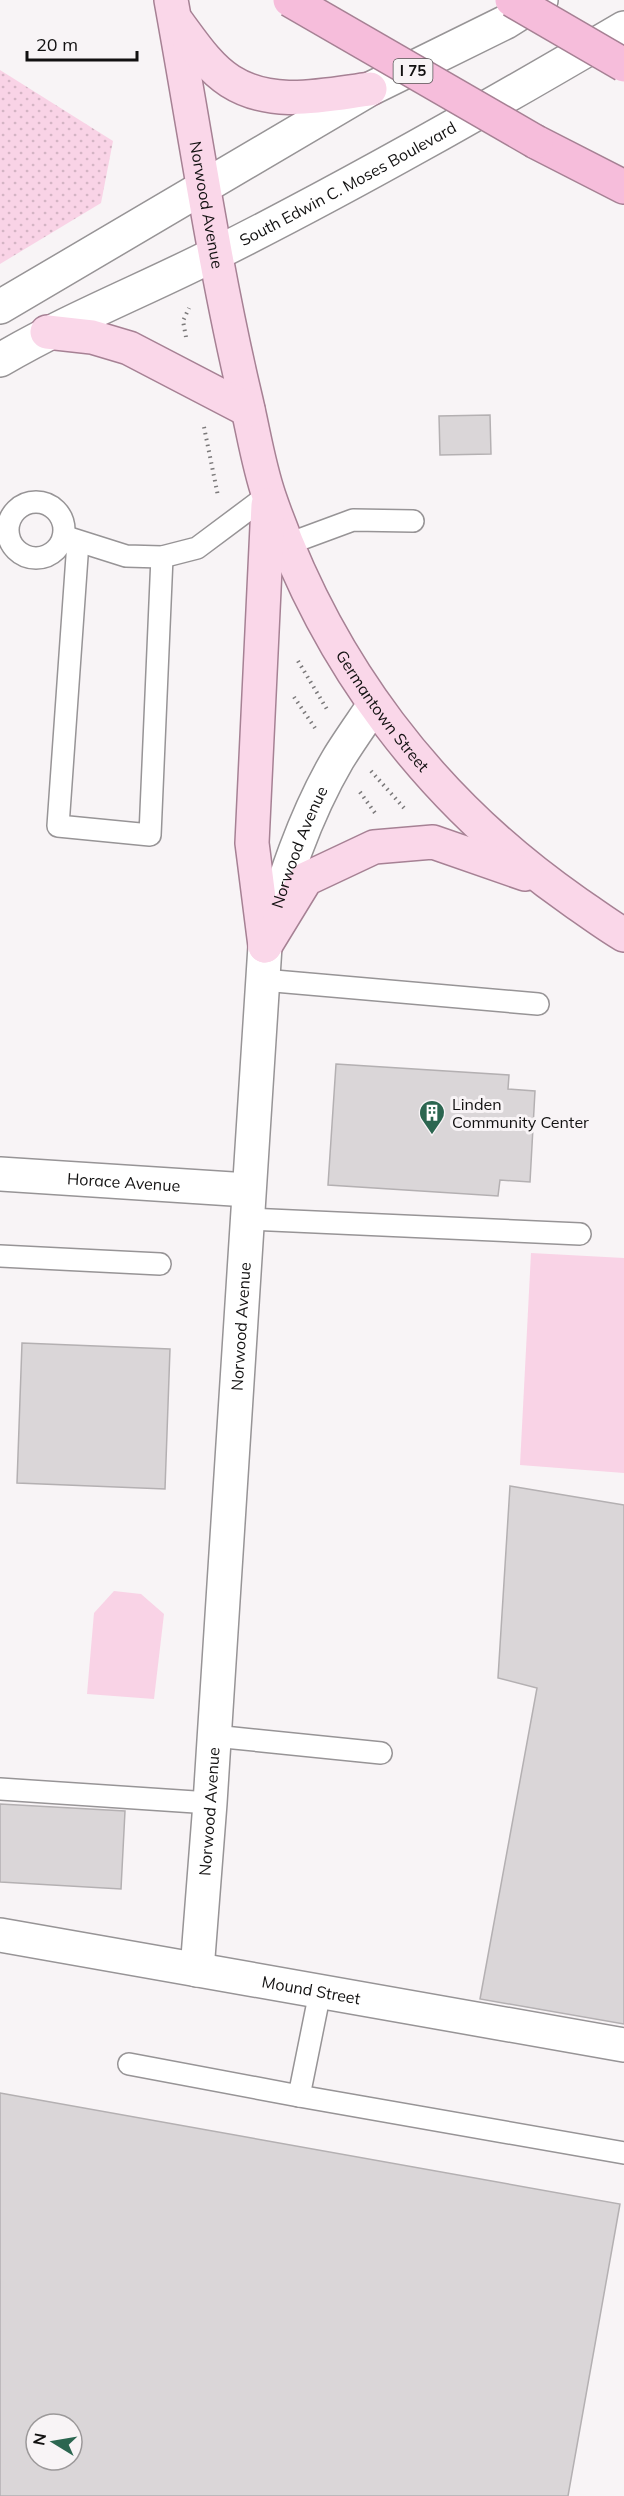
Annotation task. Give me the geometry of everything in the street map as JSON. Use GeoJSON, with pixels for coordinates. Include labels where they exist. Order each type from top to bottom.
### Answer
{"type":"FeatureCollection","features":[{"type":"Feature","properties":{"kind":"highway","name":"I 75"},"geometry":{"type":"LineString","coordinates":[[290,0],[536,142],[624,187]]}},
{"type":"Feature","properties":{"kind":"highway"},"geometry":{"type":"LineString","coordinates":[[513,0],[624,65]]}},
{"type":"Feature","properties":{"kind":"main road"},"geometry":{"type":"LineString","coordinates":[[173,10],[207,61],[229,81],[259,94],[299,99],[370,89]]}},
{"type":"Feature","properties":{"kind":"main road","name":"Norwood Avenue"},"geometry":{"type":"LineString","coordinates":[[173,10],[215,254],[248,410]]}},
{"type":"Feature","properties":{"kind":"main road"},"geometry":{"type":"LineString","coordinates":[[47,332],[92,337],[129,348],[248,410]]}},
{"type":"Feature","properties":{"kind":"main road","name":"Germantown Street"},"geometry":{"type":"LineString","coordinates":[[248,410],[268,495],[302,580],[345,661],[374,705],[411,754],[474,821],[544,880],[624,935]]}},
{"type":"Feature","properties":{"kind":"main road"},"geometry":{"type":"LineString","coordinates":[[265,946],[252,843],[268,495]]}},
{"type":"Feature","properties":{"kind":"main road"},"geometry":{"type":"LineString","coordinates":[[265,946],[306,879],[374,847],[433,842],[544,880]]}},
{"type":"Feature","properties":{"kind":"street"},"geometry":{"type":"LineString","coordinates":[[0,307],[370,89],[506,22],[541,0]]}},
{"type":"Feature","properties":{"kind":"street","name":"South Edwin C. Moses Boulevard"},"geometry":{"type":"LineString","coordinates":[[0,360],[47,332],[215,254],[407,151],[624,28]]}},
{"type":"Feature","properties":{"kind":"street","name":"Norwood Avenue"},"geometry":{"type":"LineString","coordinates":[[196,1970],[210,1803],[265,946],[282,884],[301,836],[338,760],[374,705]]}},
{"type":"Feature","properties":{"kind":"street","name":"Horace Avenue"},"geometry":{"type":"LineString","coordinates":[[0,1174],[247,1204]]}},
{"type":"Feature","properties":{"kind":"street","name":"Mound Street"},"geometry":{"type":"LineString","coordinates":[[0,1935],[624,2045]]}},
{"type":"Feature","properties":{"kind":"lane"},"geometry":{"type":"LineString","coordinates":[[162,557],[150,835],[58,826],[71,539],[126,556],[162,557],[197,548],[268,495]]}},
{"type":"Feature","properties":{"kind":"lane"},"geometry":{"type":"LineString","coordinates":[[288,544],[353,520],[413,521]]}},
{"type":"Feature","properties":{"kind":"lane"},"geometry":{"type":"LineString","coordinates":[[263,980],[538,1004]]}},
{"type":"Feature","properties":{"kind":"lane"},"geometry":{"type":"LineString","coordinates":[[247,1204],[580,1234]]}},
{"type":"Feature","properties":{"kind":"lane"},"geometry":{"type":"LineString","coordinates":[[0,1256],[160,1264]]}},
{"type":"Feature","properties":{"kind":"lane"},"geometry":{"type":"LineString","coordinates":[[214,1736],[381,1753]]}},
{"type":"Feature","properties":{"kind":"lane"},"geometry":{"type":"LineString","coordinates":[[0,1789],[210,1803]]}},
{"type":"Feature","properties":{"kind":"lane"},"geometry":{"type":"LineString","coordinates":[[299,2096],[320,1992]]}},
{"type":"Feature","properties":{"kind":"lane"},"geometry":{"type":"LineString","coordinates":[[129,2064],[624,2153]]}},
{"type":"Feature","properties":{"kind":"path"},"geometry":{"type":"LineString","coordinates":[[358,790],[376,815]]}},
{"type":"Feature","properties":{"kind":"shaded area"},"geometry":{"type":"Polygon","coordinates":[[[0,70],[113,141],[101,203],[0,264],[0,70]]]}},
{"type":"Feature","properties":{"kind":"shaded area"},"geometry":{"type":"Polygon","coordinates":[[[531,1253],[624,1258],[624,1473],[520,1465],[531,1253]]]}},
{"type":"Feature","properties":{"kind":"shaded area"},"geometry":{"type":"Polygon","coordinates":[[[114,1591],[141,1594],[164,1614],[154,1699],[87,1694],[94,1613],[114,1591]]]}},
{"type":"Feature","properties":{"kind":"building"},"geometry":{"type":"Polygon","coordinates":[[[490,415],[491,454],[440,455],[439,416],[490,415]]]}},
{"type":"Feature","properties":{"kind":"building","name":"Linden Community Center"},"geometry":{"type":"Polygon","coordinates":[[[336,1064],[509,1075],[508,1089],[535,1091],[530,1182],[500,1180],[498,1196],[328,1185],[336,1064]]]}},
{"type":"Feature","properties":{"kind":"building"},"geometry":{"type":"Polygon","coordinates":[[[22,1343],[170,1349],[165,1489],[17,1483],[22,1343]]]}},
{"type":"Feature","properties":{"kind":"building"},"geometry":{"type":"Polygon","coordinates":[[[510,1486],[624,1505],[624,2024],[480,1999],[537,1688],[498,1678],[510,1486]]]}},
{"type":"Feature","properties":{"kind":"building"},"geometry":{"type":"Polygon","coordinates":[[[0,1804],[125,1811],[121,1889],[0,1882],[0,1804]]]}},
{"type":"Feature","properties":{"kind":"building"},"geometry":{"type":"Polygon","coordinates":[[[0,2093],[620,2204],[568,2496],[0,2496],[0,2093]]]}},
{"type":"Feature","properties":{"kind":"place","name":"Linden Community Center"},"geometry":{"type":"Point","coordinates":[432,1136]}}]}
